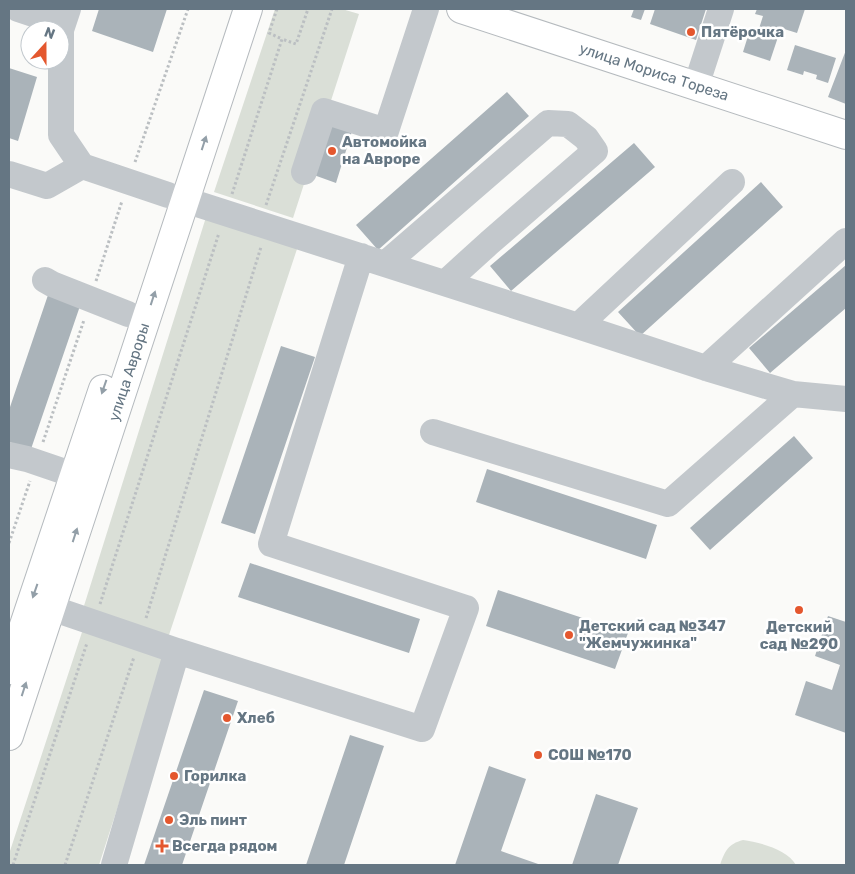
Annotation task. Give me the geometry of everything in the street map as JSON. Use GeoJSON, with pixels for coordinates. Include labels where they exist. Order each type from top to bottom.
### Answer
{"type":"FeatureCollection","features":[{"type":"Feature","properties":{"kind":"main road","name":"улица Авроры"},"geometry":{"type":"LineString","coordinates":[[9,736],[51,608],[177,197],[230,9]]}},
{"type":"Feature","properties":{"kind":"main road","name":"улица Авроры"},"geometry":{"type":"LineString","coordinates":[[9,670],[128,314],[177,197],[248,9]]}},
{"type":"Feature","properties":{"kind":"main road","name":"улица Мориса Тореза"},"geometry":{"type":"LineString","coordinates":[[461,9],[516,17],[696,86],[846,135]]}},
{"type":"Feature","properties":{"kind":"street"},"geometry":{"type":"LineString","coordinates":[[18,9],[65,16],[61,30],[61,135],[82,166],[706,368],[793,394],[846,398]]}},
{"type":"Feature","properties":{"kind":"street"},"geometry":{"type":"LineString","coordinates":[[304,172],[324,111],[386,132],[426,9]]}},
{"type":"Feature","properties":{"kind":"street"},"geometry":{"type":"LineString","coordinates":[[696,86],[721,9]]}},
{"type":"Feature","properties":{"kind":"street"},"geometry":{"type":"LineString","coordinates":[[51,608],[177,651],[422,729],[466,608],[271,544],[373,260],[548,123],[568,124],[586,138],[595,151],[445,283]]}},
{"type":"Feature","properties":{"kind":"street"},"geometry":{"type":"LineString","coordinates":[[9,174],[47,186],[82,166]]}},
{"type":"Feature","properties":{"kind":"street"},"geometry":{"type":"LineString","coordinates":[[578,326],[732,182]]}},
{"type":"Feature","properties":{"kind":"street"},"geometry":{"type":"LineString","coordinates":[[706,368],[846,241]]}},
{"type":"Feature","properties":{"kind":"street"},"geometry":{"type":"LineString","coordinates":[[45,280],[128,314]]}},
{"type":"Feature","properties":{"kind":"street"},"geometry":{"type":"LineString","coordinates":[[433,432],[668,504],[793,394]]}},
{"type":"Feature","properties":{"kind":"street"},"geometry":{"type":"LineString","coordinates":[[9,455],[74,474]]}},
{"type":"Feature","properties":{"kind":"street"},"geometry":{"type":"LineString","coordinates":[[114,865],[177,651]]}},
{"type":"Feature","properties":{"kind":"path"},"geometry":{"type":"LineString","coordinates":[[9,543],[128,182],[188,9]]}},
{"type":"Feature","properties":{"kind":"path"},"geometry":{"type":"LineString","coordinates":[[277,9],[269,33],[296,44],[308,9]]}},
{"type":"Feature","properties":{"kind":"path"},"geometry":{"type":"LineString","coordinates":[[65,865],[140,638],[267,226],[263,214],[332,9]]}},
{"type":"Feature","properties":{"kind":"path"},"geometry":{"type":"LineString","coordinates":[[13,865],[94,623],[282,39]]}},
{"type":"Feature","properties":{"kind":"shaded area"},"geometry":{"type":"Polygon","coordinates":[[[275,9],[342,9],[359,14],[293,218],[214,192],[275,9]]]}},
{"type":"Feature","properties":{"kind":"shaded area"},"geometry":{"type":"Polygon","coordinates":[[[207,214],[299,243],[168,638],[83,609],[207,214]]]}},
{"type":"Feature","properties":{"kind":"shaded area"},"geometry":{"type":"Polygon","coordinates":[[[85,623],[168,651],[99,865],[9,865],[9,854],[85,623]]]}},
{"type":"Feature","properties":{"kind":"shaded area"},"geometry":{"type":"Polygon","coordinates":[[[743,840],[780,851],[787,855],[796,865],[720,865],[728,849],[743,840]]]}},
{"type":"Feature","properties":{"kind":"building"},"geometry":{"type":"Polygon","coordinates":[[[99,9],[167,9],[153,52],[92,31],[99,9]]]}},
{"type":"Feature","properties":{"kind":"building"},"geometry":{"type":"Polygon","coordinates":[[[634,9],[645,9],[641,20],[631,17],[634,9]]]}},
{"type":"Feature","properties":{"kind":"building"},"geometry":{"type":"Polygon","coordinates":[[[655,9],[706,9],[696,40],[650,24],[655,9]]]}},
{"type":"Feature","properties":{"kind":"building"},"geometry":{"type":"Polygon","coordinates":[[[757,9],[805,9],[797,33],[781,28],[770,61],[743,52],[748,36],[756,38],[763,16],[755,14],[757,9]]]}},
{"type":"Feature","properties":{"kind":"building"},"geometry":{"type":"Polygon","coordinates":[[[795,45],[836,58],[828,83],[816,79],[817,75],[804,71],[803,75],[787,70],[795,45]]]}},
{"type":"Feature","properties":{"kind":"building"},"geometry":{"type":"Polygon","coordinates":[[[846,50],[846,104],[828,97],[846,50]]]}},
{"type":"Feature","properties":{"kind":"building"},"geometry":{"type":"Polygon","coordinates":[[[9,68],[37,77],[18,141],[9,138],[9,68]]]}},
{"type":"Feature","properties":{"kind":"building"},"geometry":{"type":"Polygon","coordinates":[[[507,92],[529,116],[378,250],[356,225],[507,92]]]}},
{"type":"Feature","properties":{"kind":"building","name":"Автомойка на Авроре"},"geometry":{"type":"Polygon","coordinates":[[[329,120],[353,128],[336,183],[311,174],[329,120]]]}},
{"type":"Feature","properties":{"kind":"building"},"geometry":{"type":"Polygon","coordinates":[[[634,143],[655,167],[511,291],[490,266],[634,143]]]}},
{"type":"Feature","properties":{"kind":"building"},"geometry":{"type":"Polygon","coordinates":[[[761,182],[783,207],[640,336],[618,312],[761,182]]]}},
{"type":"Feature","properties":{"kind":"building"},"geometry":{"type":"Polygon","coordinates":[[[846,265],[846,308],[770,373],[749,348],[846,265]]]}},
{"type":"Feature","properties":{"kind":"building"},"geometry":{"type":"Polygon","coordinates":[[[48,295],[80,306],[31,449],[9,442],[9,410],[48,295]]]}},
{"type":"Feature","properties":{"kind":"building"},"geometry":{"type":"Polygon","coordinates":[[[281,346],[315,357],[255,534],[221,523],[281,346]]]}},
{"type":"Feature","properties":{"kind":"building"},"geometry":{"type":"Polygon","coordinates":[[[794,436],[813,458],[710,550],[690,528],[794,436]]]}},
{"type":"Feature","properties":{"kind":"building"},"geometry":{"type":"Polygon","coordinates":[[[487,469],[657,525],[646,559],[476,502],[487,469]]]}},
{"type":"Feature","properties":{"kind":"building"},"geometry":{"type":"Polygon","coordinates":[[[250,563],[420,619],[409,653],[238,597],[250,563]]]}},
{"type":"Feature","properties":{"kind":"building"},"geometry":{"type":"Polygon","coordinates":[[[498,590],[628,633],[615,669],[486,626],[498,590]]]}},
{"type":"Feature","properties":{"kind":"building"},"geometry":{"type":"Polygon","coordinates":[[[828,616],[846,622],[846,733],[795,715],[806,681],[832,690],[840,665],[815,656],[828,616]]]}},
{"type":"Feature","properties":{"kind":"building"},"geometry":{"type":"Polygon","coordinates":[[[204,690],[238,701],[182,865],[144,865],[204,690]]]}},
{"type":"Feature","properties":{"kind":"building"},"geometry":{"type":"Polygon","coordinates":[[[350,735],[384,746],[344,865],[306,865],[350,735]]]}},
{"type":"Feature","properties":{"kind":"building"},"geometry":{"type":"Polygon","coordinates":[[[489,766],[526,779],[501,851],[541,865],[455,865],[489,766]]]}},
{"type":"Feature","properties":{"kind":"building"},"geometry":{"type":"Polygon","coordinates":[[[596,794],[638,808],[618,865],[572,865],[596,794]]]}},
{"type":"Feature","properties":{"kind":"place","name":"Пятёрочка"},"geometry":{"type":"Point","coordinates":[691,32]}},
{"type":"Feature","properties":{"kind":"place","name":"Автомойка на Авроре"},"geometry":{"type":"Point","coordinates":[332,151]}},
{"type":"Feature","properties":{"kind":"place","name":"Детский сад №290"},"geometry":{"type":"Point","coordinates":[799,610]}},
{"type":"Feature","properties":{"kind":"place","name":"Детский сад №347 \"Жемчужинка\""},"geometry":{"type":"Point","coordinates":[569,635]}},
{"type":"Feature","properties":{"kind":"place","name":"Хлеб"},"geometry":{"type":"Point","coordinates":[227,718]}},
{"type":"Feature","properties":{"kind":"place","name":"СОШ №170"},"geometry":{"type":"Point","coordinates":[538,755]}},
{"type":"Feature","properties":{"kind":"place","name":"Горилка"},"geometry":{"type":"Point","coordinates":[174,776]}},
{"type":"Feature","properties":{"kind":"place","name":"Эль пинт"},"geometry":{"type":"Point","coordinates":[169,820]}},
{"type":"Feature","properties":{"kind":"place","name":"Всегда рядом"},"geometry":{"type":"Point","coordinates":[162,846]}}]}
